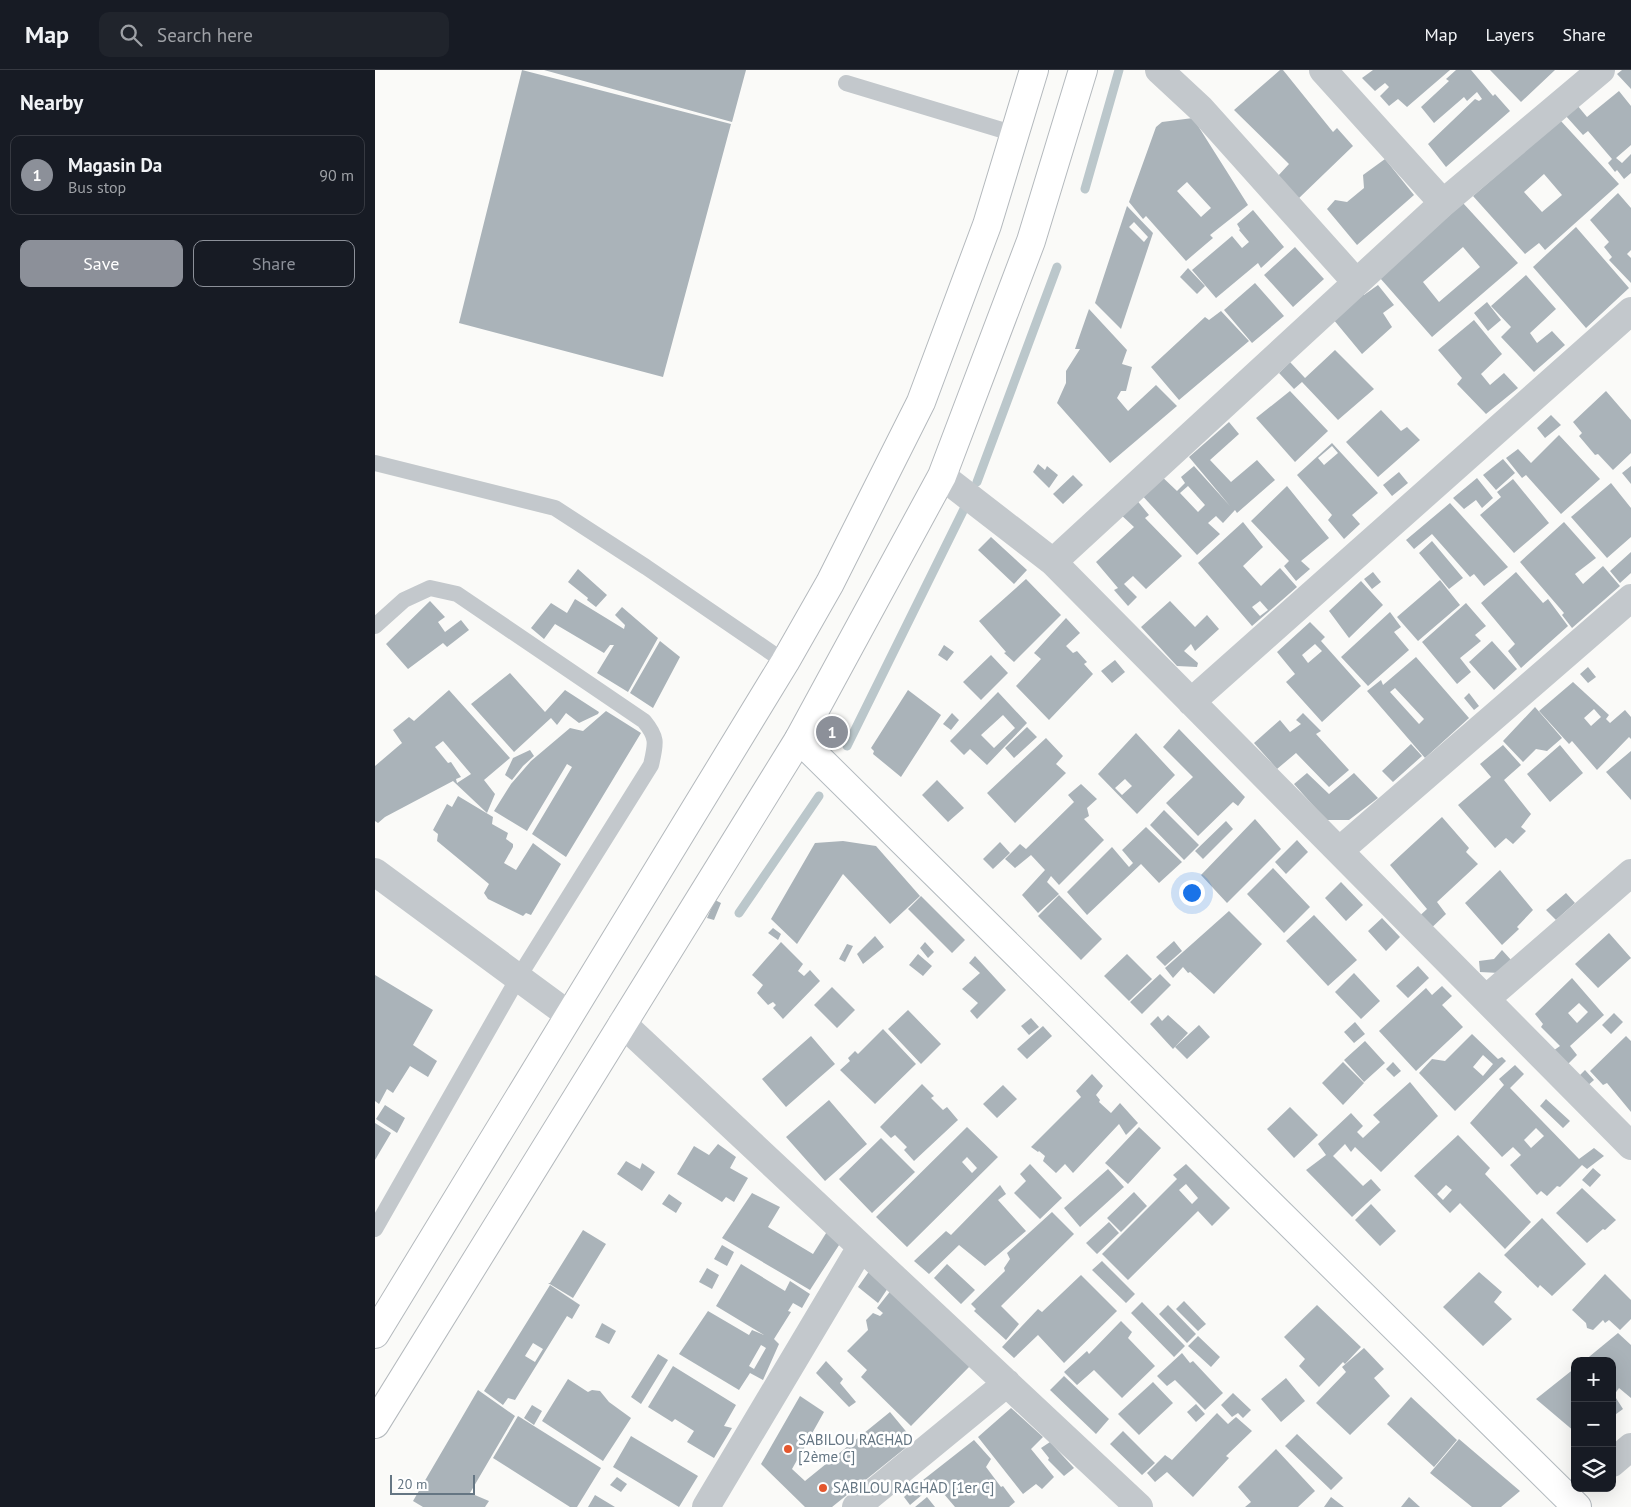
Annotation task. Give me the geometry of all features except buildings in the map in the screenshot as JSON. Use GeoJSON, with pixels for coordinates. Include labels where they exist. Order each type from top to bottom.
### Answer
{"type":"FeatureCollection","features":[{"type":"Feature","properties":{"kind":"main road"},"geometry":{"type":"LineString","coordinates":[[375,1334],[785,662],[830,583],[921,402],[987,225],[1034,70]]}},
{"type":"Feature","properties":{"kind":"main road"},"geometry":{"type":"LineString","coordinates":[[375,1424],[799,738],[942,476],[1031,240],[1083,70]]}},
{"type":"Feature","properties":{"kind":"main road"},"geometry":{"type":"LineString","coordinates":[[799,738],[1573,1501]]}},
{"type":"Feature","properties":{"kind":"street"},"geometry":{"type":"LineString","coordinates":[[1159,70],[1201,109],[1356,282]]}},
{"type":"Feature","properties":{"kind":"street"},"geometry":{"type":"LineString","coordinates":[[1053,562],[1443,203],[1601,70]]}},
{"type":"Feature","properties":{"kind":"street"},"geometry":{"type":"LineString","coordinates":[[1329,72],[1443,203]]}},
{"type":"Feature","properties":{"kind":"street"},"geometry":{"type":"LineString","coordinates":[[1191,702],[1631,311]]}},
{"type":"Feature","properties":{"kind":"street"},"geometry":{"type":"LineString","coordinates":[[942,476],[1053,562],[1631,1146]]}},
{"type":"Feature","properties":{"kind":"street"},"geometry":{"type":"LineString","coordinates":[[1339,851],[1631,598]]}},
{"type":"Feature","properties":{"kind":"street"},"geometry":{"type":"LineString","coordinates":[[375,872],[569,1015]]}},
{"type":"Feature","properties":{"kind":"street"},"geometry":{"type":"LineString","coordinates":[[1486,999],[1631,873]]}},
{"type":"Feature","properties":{"kind":"street"},"geometry":{"type":"LineString","coordinates":[[622,1023],[1139,1507]]}},
{"type":"Feature","properties":{"kind":"street"},"geometry":{"type":"LineString","coordinates":[[706,1507],[861,1247]]}},
{"type":"Feature","properties":{"kind":"street"},"geometry":{"type":"LineString","coordinates":[[855,1507],[1007,1383]]}},
{"type":"Feature","properties":{"kind":"street"},"geometry":{"type":"LineString","coordinates":[[1616,1460],[1631,1447]]}},
{"type":"Feature","properties":{"kind":"lane"},"geometry":{"type":"LineString","coordinates":[[846,83],[1015,134]]}},
{"type":"Feature","properties":{"kind":"lane"},"geometry":{"type":"LineString","coordinates":[[375,463],[555,508],[785,662]]}},
{"type":"Feature","properties":{"kind":"lane"},"geometry":{"type":"LineString","coordinates":[[375,626],[404,600],[430,588],[457,594],[644,720],[653,732],[656,745],[651,765],[518,978],[375,1229]]}},
{"type":"Feature","properties":{"kind":"waterway"},"geometry":{"type":"LineString","coordinates":[[1085,189],[1119,70]]}},
{"type":"Feature","properties":{"kind":"waterway"},"geometry":{"type":"LineString","coordinates":[[977,482],[1057,267]]}},
{"type":"Feature","properties":{"kind":"waterway"},"geometry":{"type":"LineString","coordinates":[[847,746],[964,509]]}},
{"type":"Feature","properties":{"kind":"waterway"},"geometry":{"type":"LineString","coordinates":[[739,913],[819,796]]}},
{"type":"Feature","properties":{"kind":"place","name":"Magasin Da"},"geometry":{"type":"Point","coordinates":[832,732]}},
{"type":"Feature","properties":{"kind":"place","name":"SABILOU RACHAD [2ème C]"},"geometry":{"type":"Point","coordinates":[788,1449]}},
{"type":"Feature","properties":{"kind":"place","name":"SABILOU RACHAD [1er C]"},"geometry":{"type":"Point","coordinates":[823,1488]}}]}
